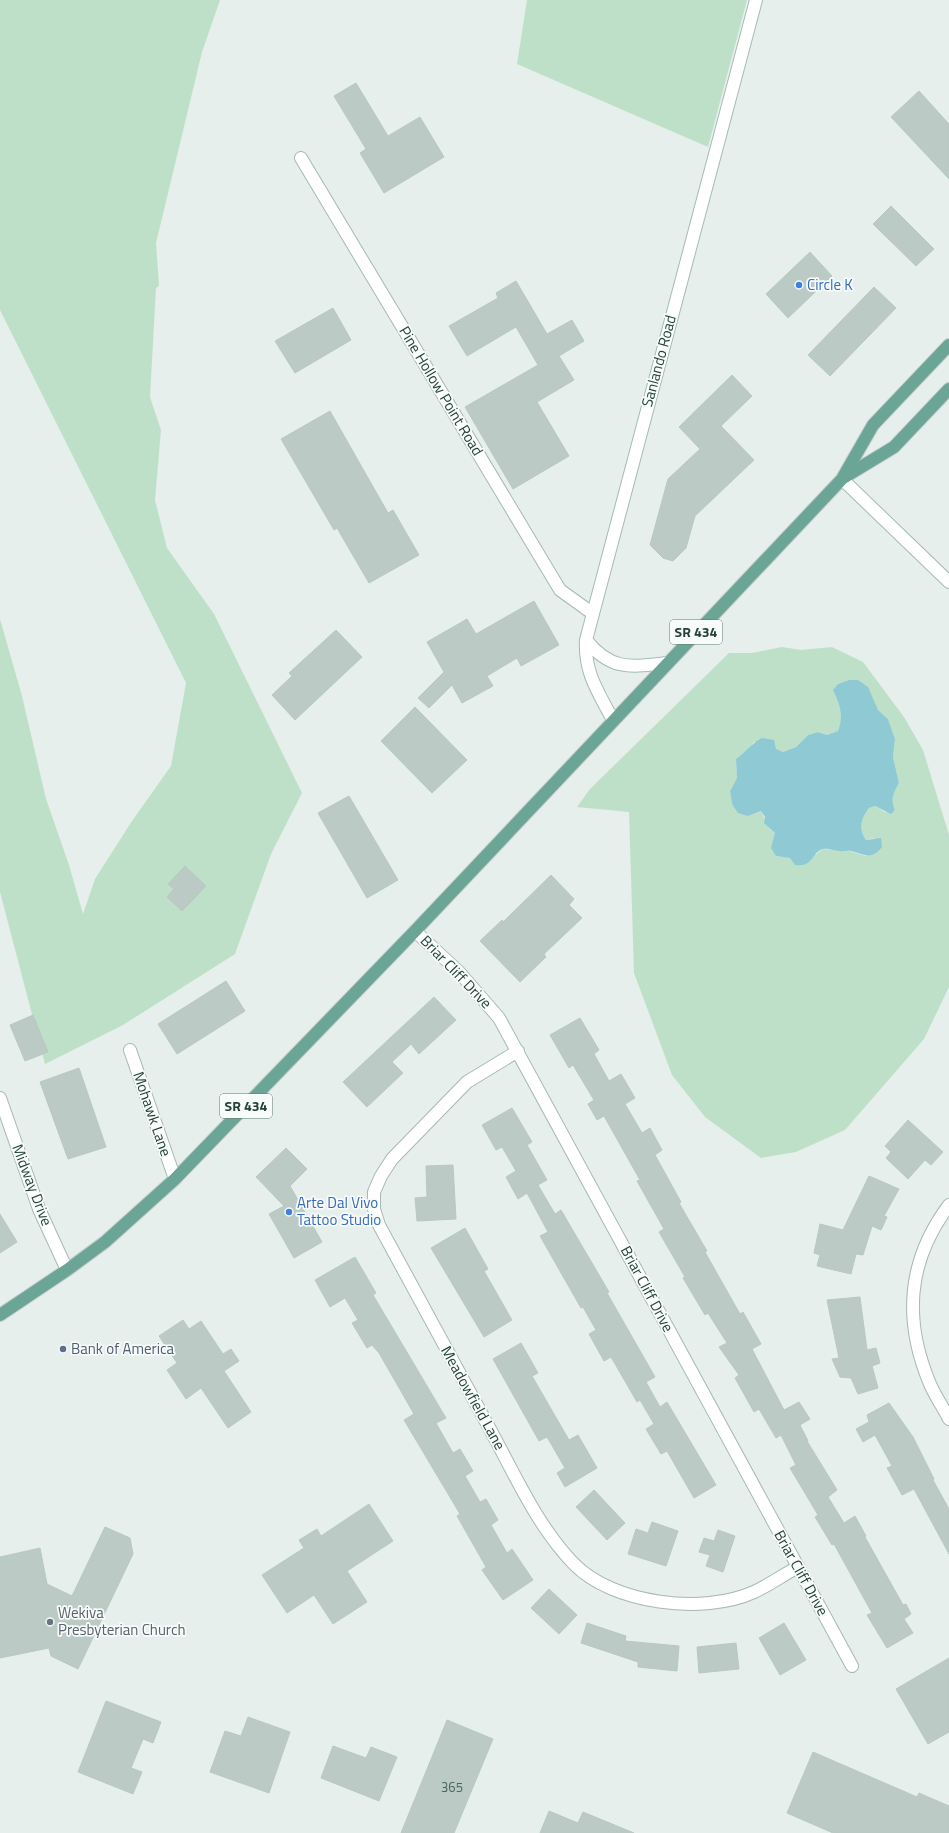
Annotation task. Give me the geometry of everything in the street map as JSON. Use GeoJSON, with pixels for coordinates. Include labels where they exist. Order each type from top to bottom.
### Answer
{"type":"FeatureCollection","features":[{"type":"Feature","properties":{"kind":"main road","name":"SR 434"},"geometry":{"type":"LineString","coordinates":[[0,1315],[67,1270],[116,1233],[175,1179],[415,931],[842,479],[873,425],[949,345]]}},
{"type":"Feature","properties":{"kind":"main road","name":"SR 434"},"geometry":{"type":"LineString","coordinates":[[842,479],[894,447],[949,389]]}},
{"type":"Feature","properties":{"kind":"street","name":"Sanlando Road"},"geometry":{"type":"LineString","coordinates":[[613,720],[589,674],[585,657],[586,640],[756,0]]}},
{"type":"Feature","properties":{"kind":"street","name":"Pine Hollow Point Road"},"geometry":{"type":"LineString","coordinates":[[301,158],[560,590],[592,613]]}},
{"type":"Feature","properties":{"kind":"street"},"geometry":{"type":"LineString","coordinates":[[842,479],[949,582]]}},
{"type":"Feature","properties":{"kind":"street"},"geometry":{"type":"LineString","coordinates":[[586,640],[597,654],[615,664],[636,667],[667,663]]}},
{"type":"Feature","properties":{"kind":"street","name":"Briar Cliff Drive"},"geometry":{"type":"LineString","coordinates":[[415,931],[460,972],[499,1018],[852,1666]]}},
{"type":"Feature","properties":{"kind":"street","name":"Mohawk Lane"},"geometry":{"type":"LineString","coordinates":[[130,1050],[175,1179]]}},
{"type":"Feature","properties":{"kind":"street","name":"Meadowfield Lane"},"geometry":{"type":"LineString","coordinates":[[518,1051],[467,1082],[392,1159],[381,1176],[374,1192],[374,1209],[378,1225],[538,1516],[574,1564],[596,1581],[623,1593],[659,1601],[690,1604],[723,1601],[753,1592],[798,1567]]}},
{"type":"Feature","properties":{"kind":"street","name":"Midway Drive"},"geometry":{"type":"LineString","coordinates":[[0,1098],[39,1209],[67,1270]]}},
{"type":"Feature","properties":{"kind":"street"},"geometry":{"type":"LineString","coordinates":[[949,1205],[937,1220],[920,1255],[912,1292],[914,1324],[920,1358],[930,1385],[949,1419]]}},
{"type":"Feature","properties":{"kind":"green space"},"geometry":{"type":"Polygon","coordinates":[[[0,0],[220,0],[202,52],[156,243],[159,286],[156,288],[150,397],[161,430],[155,500],[167,548],[214,614],[302,793],[271,854],[235,954],[123,1025],[45,1064],[0,892],[0,619],[22,696],[46,799],[69,865],[83,914],[95,879],[132,821],[171,766],[186,683],[0,310],[0,0]]]}},
{"type":"Feature","properties":{"kind":"green space"},"geometry":{"type":"Polygon","coordinates":[[[527,0],[747,0],[708,147],[517,64],[527,0]]]}},
{"type":"Feature","properties":{"kind":"green space"},"geometry":{"type":"Polygon","coordinates":[[[782,647],[801,650],[832,647],[863,662],[904,717],[923,750],[949,835],[949,987],[924,1039],[845,1130],[796,1152],[761,1158],[705,1117],[672,1075],[634,973],[629,812],[577,807],[590,789],[729,653],[752,653],[782,647]],[[849,680],[838,684],[842,720],[838,731],[827,735],[818,732],[808,735],[796,747],[783,752],[754,742],[747,752],[736,759],[737,778],[730,791],[732,804],[748,816],[761,811],[769,828],[775,833],[776,856],[790,858],[816,854],[823,849],[849,851],[866,856],[874,838],[866,840],[862,832],[862,820],[866,812],[869,808],[875,806],[885,812],[895,810],[893,799],[899,783],[893,757],[895,739],[888,719],[878,710],[858,680],[849,680]]]}},
{"type":"Feature","properties":{"kind":"water"},"geometry":{"type":"Polygon","coordinates":[[[849,680],[858,680],[868,687],[878,710],[888,719],[895,739],[893,757],[899,783],[893,799],[895,810],[891,814],[875,806],[869,808],[862,820],[861,828],[866,840],[881,838],[882,847],[875,854],[864,855],[850,851],[823,849],[816,853],[806,864],[795,865],[790,858],[776,856],[771,848],[775,833],[764,823],[765,817],[761,811],[748,816],[738,813],[732,804],[730,791],[737,778],[736,759],[755,742],[762,738],[774,740],[776,749],[783,752],[796,747],[808,735],[818,732],[827,735],[838,731],[841,715],[838,700],[833,690],[838,684],[849,680]]]}},
{"type":"Feature","properties":{"kind":"building"},"geometry":{"type":"Polygon","coordinates":[[[356,83],[388,136],[420,117],[444,157],[384,193],[360,153],[366,149],[334,96],[356,83]]]}},
{"type":"Feature","properties":{"kind":"building"},"geometry":{"type":"Polygon","coordinates":[[[919,91],[949,124],[949,179],[891,117],[919,91]]]}},
{"type":"Feature","properties":{"kind":"building"},"geometry":{"type":"Polygon","coordinates":[[[891,206],[934,249],[916,266],[873,224],[891,206]]]}},
{"type":"Feature","properties":{"kind":"building","name":"Circle K"},"geometry":{"type":"Polygon","coordinates":[[[810,252],[832,276],[788,318],[766,294],[810,252]]]}},
{"type":"Feature","properties":{"kind":"building"},"geometry":{"type":"Polygon","coordinates":[[[516,281],[547,334],[572,320],[584,341],[559,356],[574,380],[537,402],[569,456],[513,489],[465,407],[538,365],[516,327],[467,356],[449,326],[498,298],[496,293],[516,281]]]}},
{"type":"Feature","properties":{"kind":"building","name":"Circle K"},"geometry":{"type":"Polygon","coordinates":[[[874,287],[896,308],[830,376],[808,355],[874,287]]]}},
{"type":"Feature","properties":{"kind":"building"},"geometry":{"type":"Polygon","coordinates":[[[333,308],[351,340],[295,373],[275,341],[333,308]]]}},
{"type":"Feature","properties":{"kind":"building"},"geometry":{"type":"Polygon","coordinates":[[[732,375],[752,396],[721,426],[754,460],[695,516],[686,548],[673,561],[663,558],[650,545],[668,479],[700,449],[679,427],[732,375]]]}},
{"type":"Feature","properties":{"kind":"building"},"geometry":{"type":"Polygon","coordinates":[[[330,411],[388,513],[393,510],[419,555],[369,583],[337,528],[334,530],[281,439],[330,411]]]}},
{"type":"Feature","properties":{"kind":"building"},"geometry":{"type":"Polygon","coordinates":[[[534,601],[559,645],[521,666],[517,658],[487,676],[493,686],[462,703],[452,685],[429,708],[418,698],[444,672],[427,642],[467,619],[476,634],[534,601]]]}},
{"type":"Feature","properties":{"kind":"building"},"geometry":{"type":"Polygon","coordinates":[[[336,630],[362,657],[295,720],[272,695],[292,676],[289,673],[336,630]]]}},
{"type":"Feature","properties":{"kind":"building"},"geometry":{"type":"Polygon","coordinates":[[[415,707],[467,760],[432,793],[381,741],[415,707]]]}},
{"type":"Feature","properties":{"kind":"building"},"geometry":{"type":"Polygon","coordinates":[[[349,796],[398,880],[367,898],[318,813],[349,796]]]}},
{"type":"Feature","properties":{"kind":"building"},"geometry":{"type":"Polygon","coordinates":[[[185,866],[206,886],[182,911],[167,897],[174,889],[168,884],[185,866]]]}},
{"type":"Feature","properties":{"kind":"building"},"geometry":{"type":"Polygon","coordinates":[[[551,875],[574,899],[569,905],[582,918],[544,954],[546,957],[520,982],[480,941],[502,920],[503,922],[551,875]]]}},
{"type":"Feature","properties":{"kind":"building"},"geometry":{"type":"Polygon","coordinates":[[[226,981],[245,1011],[177,1054],[158,1024],[226,981]]]}},
{"type":"Feature","properties":{"kind":"building"},"geometry":{"type":"Polygon","coordinates":[[[434,997],[456,1020],[419,1054],[411,1044],[392,1062],[403,1073],[367,1107],[343,1082],[434,997]]]}},
{"type":"Feature","properties":{"kind":"building"},"geometry":{"type":"Polygon","coordinates":[[[33,1015],[48,1052],[25,1061],[10,1025],[33,1015]]]}},
{"type":"Feature","properties":{"kind":"building"},"geometry":{"type":"Polygon","coordinates":[[[580,1018],[599,1050],[594,1054],[609,1081],[621,1074],[635,1098],[625,1104],[642,1133],[650,1128],[662,1150],[655,1155],[681,1202],[679,1203],[707,1251],[705,1252],[740,1314],[743,1312],[761,1344],[752,1349],[784,1410],[799,1402],[810,1419],[800,1425],[807,1441],[837,1490],[828,1497],[844,1523],[855,1516],[903,1605],[906,1604],[911,1614],[904,1619],[913,1633],[887,1648],[867,1615],[872,1613],[834,1544],[832,1545],[815,1517],[818,1515],[790,1468],[796,1465],[781,1435],[776,1438],[759,1409],[754,1412],[735,1378],[739,1375],[719,1347],[727,1343],[708,1313],[705,1315],[683,1278],[685,1277],[659,1232],[664,1229],[637,1181],[640,1180],[604,1116],[597,1120],[588,1104],[594,1100],[573,1065],[569,1068],[550,1035],[580,1018]]]}},
{"type":"Feature","properties":{"kind":"building"},"geometry":{"type":"Polygon","coordinates":[[[79,1068],[106,1147],[68,1159],[40,1082],[79,1068]]]}},
{"type":"Feature","properties":{"kind":"building"},"geometry":{"type":"Polygon","coordinates":[[[512,1108],[532,1142],[527,1145],[547,1180],[538,1185],[555,1214],[561,1210],[609,1292],[607,1293],[655,1377],[646,1382],[660,1407],[667,1402],[716,1485],[694,1498],[667,1451],[661,1454],[646,1429],[654,1424],[640,1400],[637,1402],[611,1357],[604,1361],[589,1334],[596,1330],[583,1307],[581,1308],[540,1236],[548,1232],[527,1193],[518,1199],[506,1177],[516,1171],[502,1147],[496,1150],[482,1125],[512,1108]]]}},
{"type":"Feature","properties":{"kind":"building"},"geometry":{"type":"Polygon","coordinates":[[[908,1120],[943,1152],[931,1165],[925,1160],[908,1179],[886,1158],[891,1152],[885,1146],[908,1120]]]}},
{"type":"Feature","properties":{"kind":"building"},"geometry":{"type":"Polygon","coordinates":[[[286,1148],[307,1169],[290,1186],[322,1242],[294,1258],[269,1214],[284,1206],[256,1177],[286,1148]]]}},
{"type":"Feature","properties":{"kind":"building"},"geometry":{"type":"Polygon","coordinates":[[[453,1165],[456,1219],[417,1221],[415,1198],[427,1197],[426,1166],[453,1165]]]}},
{"type":"Feature","properties":{"kind":"building"},"geometry":{"type":"Polygon","coordinates":[[[869,1176],[899,1189],[884,1216],[887,1217],[881,1230],[872,1226],[863,1255],[856,1254],[851,1274],[817,1266],[820,1255],[814,1253],[820,1224],[843,1230],[869,1176]]]}},
{"type":"Feature","properties":{"kind":"building"},"geometry":{"type":"Polygon","coordinates":[[[0,1214],[17,1242],[0,1253],[0,1214]]]}},
{"type":"Feature","properties":{"kind":"building"},"geometry":{"type":"Polygon","coordinates":[[[465,1228],[488,1269],[484,1271],[512,1320],[484,1337],[431,1248],[465,1228]]]}},
{"type":"Feature","properties":{"kind":"building"},"geometry":{"type":"Polygon","coordinates":[[[355,1257],[376,1293],[373,1295],[446,1418],[436,1423],[453,1453],[460,1449],[473,1471],[465,1476],[480,1502],[486,1499],[498,1520],[491,1525],[507,1553],[512,1549],[533,1580],[503,1600],[482,1570],[486,1567],[457,1516],[460,1514],[404,1420],[414,1414],[379,1353],[372,1345],[367,1348],[352,1323],[358,1320],[345,1298],[330,1307],[315,1280],[355,1257]]]}},
{"type":"Feature","properties":{"kind":"building"},"geometry":{"type":"Polygon","coordinates":[[[860,1297],[867,1350],[876,1348],[880,1363],[872,1366],[878,1388],[858,1394],[851,1378],[840,1377],[832,1359],[839,1358],[827,1300],[860,1297]]]}},
{"type":"Feature","properties":{"kind":"building"},"geometry":{"type":"Polygon","coordinates":[[[183,1320],[189,1329],[201,1321],[223,1354],[231,1349],[239,1361],[224,1371],[251,1412],[228,1428],[201,1388],[186,1399],[167,1370],[177,1363],[159,1336],[183,1320]]]}},
{"type":"Feature","properties":{"kind":"building"},"geometry":{"type":"Polygon","coordinates":[[[521,1343],[538,1373],[532,1376],[569,1440],[578,1435],[597,1468],[565,1487],[557,1473],[565,1468],[547,1437],[539,1441],[493,1359],[521,1343]]]}},
{"type":"Feature","properties":{"kind":"building"},"geometry":{"type":"Polygon","coordinates":[[[889,1403],[913,1437],[934,1479],[933,1480],[949,1509],[949,1554],[914,1489],[902,1495],[887,1468],[892,1466],[875,1435],[863,1442],[856,1429],[869,1422],[867,1415],[889,1403]]]}},
{"type":"Feature","properties":{"kind":"building"},"geometry":{"type":"Polygon","coordinates":[[[594,1490],[625,1523],[607,1540],[576,1507],[594,1490]]]}},
{"type":"Feature","properties":{"kind":"building"},"geometry":{"type":"Polygon","coordinates":[[[369,1504],[393,1541],[347,1571],[367,1602],[333,1624],[314,1595],[287,1613],[262,1575],[304,1548],[299,1540],[317,1529],[321,1536],[369,1504]]]}},
{"type":"Feature","properties":{"kind":"building"},"geometry":{"type":"Polygon","coordinates":[[[652,1522],[678,1531],[666,1566],[628,1554],[636,1529],[648,1533],[652,1522]]]}},
{"type":"Feature","properties":{"kind":"building","name":"Wekiva Presbyterian Church"},"geometry":{"type":"Polygon","coordinates":[[[105,1527],[130,1538],[133,1554],[78,1669],[51,1656],[49,1648],[0,1658],[0,1557],[40,1548],[47,1584],[72,1596],[105,1527]]]}},
{"type":"Feature","properties":{"kind":"building"},"geometry":{"type":"Polygon","coordinates":[[[718,1530],[735,1536],[723,1572],[706,1566],[710,1555],[699,1552],[704,1538],[714,1541],[718,1530]]]}},
{"type":"Feature","properties":{"kind":"building"},"geometry":{"type":"Polygon","coordinates":[[[549,1589],[577,1615],[559,1634],[531,1608],[549,1589]]]}},
{"type":"Feature","properties":{"kind":"building"},"geometry":{"type":"Polygon","coordinates":[[[587,1623],[626,1636],[625,1641],[679,1646],[677,1671],[638,1667],[638,1662],[581,1643],[587,1623]]]}},
{"type":"Feature","properties":{"kind":"building"},"geometry":{"type":"Polygon","coordinates":[[[784,1623],[806,1660],[780,1675],[759,1638],[784,1623]]]}},
{"type":"Feature","properties":{"kind":"building"},"geometry":{"type":"Polygon","coordinates":[[[736,1643],[739,1669],[699,1673],[697,1647],[736,1643]]]}},
{"type":"Feature","properties":{"kind":"building"},"geometry":{"type":"Polygon","coordinates":[[[949,1658],[949,1732],[928,1744],[896,1689],[949,1658]]]}},
{"type":"Feature","properties":{"kind":"building"},"geometry":{"type":"Polygon","coordinates":[[[106,1701],[161,1722],[153,1743],[143,1739],[131,1768],[142,1772],[133,1794],[78,1772],[106,1701]]]}},
{"type":"Feature","properties":{"kind":"building"},"geometry":{"type":"Polygon","coordinates":[[[248,1717],[290,1732],[269,1793],[210,1772],[225,1731],[241,1736],[248,1717]]]}},
{"type":"Feature","properties":{"kind":"building"},"geometry":{"type":"Polygon","coordinates":[[[447,1720],[493,1739],[454,1833],[401,1833],[447,1720]]]}},
{"type":"Feature","properties":{"kind":"building"},"geometry":{"type":"Polygon","coordinates":[[[333,1746],[366,1758],[371,1747],[397,1757],[379,1801],[321,1778],[333,1746]]]}},
{"type":"Feature","properties":{"kind":"building"},"geometry":{"type":"Polygon","coordinates":[[[813,1752],[917,1797],[919,1793],[949,1806],[949,1833],[833,1833],[787,1813],[813,1752]]]}},
{"type":"Feature","properties":{"kind":"building"},"geometry":{"type":"Polygon","coordinates":[[[549,1811],[578,1823],[583,1812],[634,1833],[540,1833],[549,1811]]]}},
{"type":"Feature","properties":{"kind":"place","name":"Circle K"},"geometry":{"type":"Point","coordinates":[799,285]}},
{"type":"Feature","properties":{"kind":"place","name":"Arte Dal Vivo Tattoo Studio"},"geometry":{"type":"Point","coordinates":[289,1212]}},
{"type":"Feature","properties":{"kind":"place","name":"Bank of America"},"geometry":{"type":"Point","coordinates":[63,1349]}},
{"type":"Feature","properties":{"kind":"place","name":"Wekiva Presbyterian Church"},"geometry":{"type":"Point","coordinates":[50,1622]}}]}
